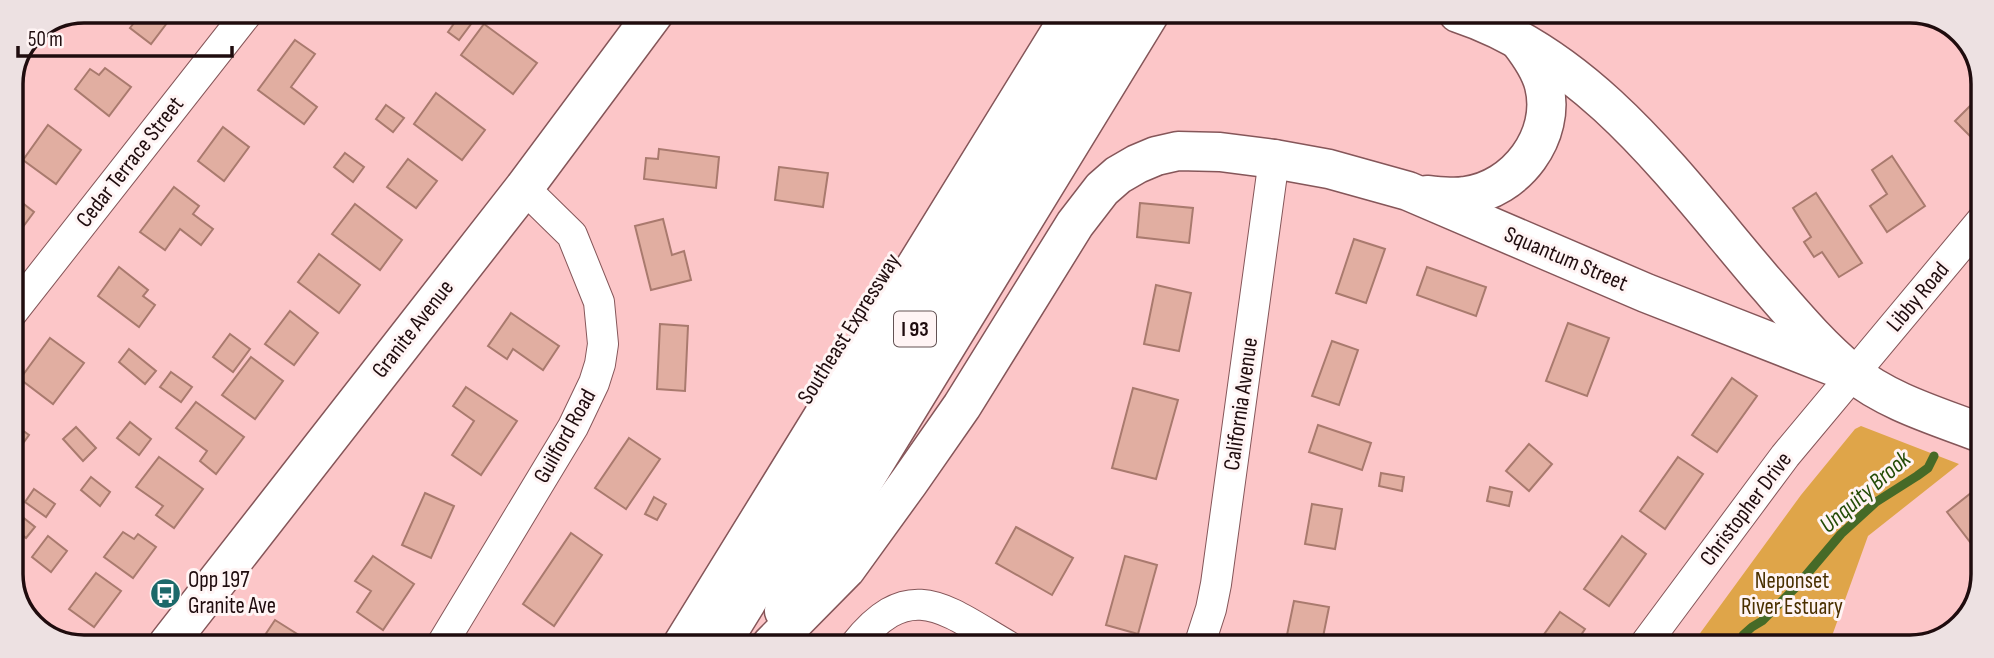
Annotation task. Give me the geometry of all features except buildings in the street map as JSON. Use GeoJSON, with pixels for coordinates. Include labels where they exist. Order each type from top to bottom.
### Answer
{"type":"FeatureCollection","features":[{"type":"Feature","properties":{"kind":"main road","name":"Granite Avenue"},"geometry":{"type":"LineString","coordinates":[[175,635],[524,188],[647,23]]}},
{"type":"Feature","properties":{"kind":"main road","name":"Southeast Expressway"},"geometry":{"type":"LineString","coordinates":[[660,635],[1037,23]]}},
{"type":"Feature","properties":{"kind":"main road","name":"I 93"},"geometry":{"type":"LineString","coordinates":[[688,635],[1066,23]]}},
{"type":"Feature","properties":{"kind":"main road","name":"I 93"},"geometry":{"type":"LineString","coordinates":[[726,635],[1104,23]]}},
{"type":"Feature","properties":{"kind":"main road","name":"I 93"},"geometry":{"type":"LineString","coordinates":[[769,635],[1144,23]]}},
{"type":"Feature","properties":{"kind":"main road","name":"Squantum Street"},"geometry":{"type":"LineString","coordinates":[[1484,23],[1518,40],[1565,71],[1612,108],[1647,144],[1800,323],[1854,374]]}},
{"type":"Feature","properties":{"kind":"main road"},"geometry":{"type":"LineString","coordinates":[[1408,191],[1448,197],[1475,194],[1500,184],[1514,175],[1526,162],[1541,133],[1546,101],[1544,85],[1536,67],[1518,40]]}},
{"type":"Feature","properties":{"kind":"main road","name":"Squantum Street"},"geometry":{"type":"LineString","coordinates":[[781,635],[846,569],[916,473],[962,406],[1075,224],[1102,189],[1137,164],[1178,151],[1220,152],[1275,159],[1329,169],[1408,191],[1634,288],[1854,374],[1892,397],[1971,429]]}},
{"type":"Feature","properties":{"kind":"street","name":"Cedar Terrace Street"},"geometry":{"type":"LineString","coordinates":[[23,299],[239,23]]}},
{"type":"Feature","properties":{"kind":"street","name":"California Avenue"},"geometry":{"type":"LineString","coordinates":[[1203,635],[1216,584],[1275,159]]}},
{"type":"Feature","properties":{"kind":"street","name":"Guilford Road"},"geometry":{"type":"LineString","coordinates":[[448,635],[573,428],[600,364],[603,344],[599,302],[572,234],[524,188]]}},
{"type":"Feature","properties":{"kind":"street","name":"Libby Road"},"geometry":{"type":"LineString","coordinates":[[1854,374],[1971,233]]}},
{"type":"Feature","properties":{"kind":"street","name":"Christopher Drive"},"geometry":{"type":"LineString","coordinates":[[1652,635],[1764,482],[1854,374]]}},
{"type":"Feature","properties":{"kind":"street"},"geometry":{"type":"LineString","coordinates":[[863,635],[900,607],[917,603],[936,606],[989,635]]}},
{"type":"Feature","properties":{"kind":"green space","name":"Neponset River Estuary"},"geometry":{"type":"Polygon","coordinates":[[[1861,426],[1959,464],[1868,536],[1832,635],[1699,635],[1801,495],[1855,429],[1861,426]]]}},
{"type":"Feature","properties":{"kind":"waterway","name":"Unquity Brook"},"geometry":{"type":"LineString","coordinates":[[1743,635],[1762,621],[1796,587],[1841,534],[1876,502],[1928,468],[1934,456]]}},
{"type":"Feature","properties":{"kind":"place","name":"Opp 197 Granite Ave"},"geometry":{"type":"Point","coordinates":[165,593]}}]}
